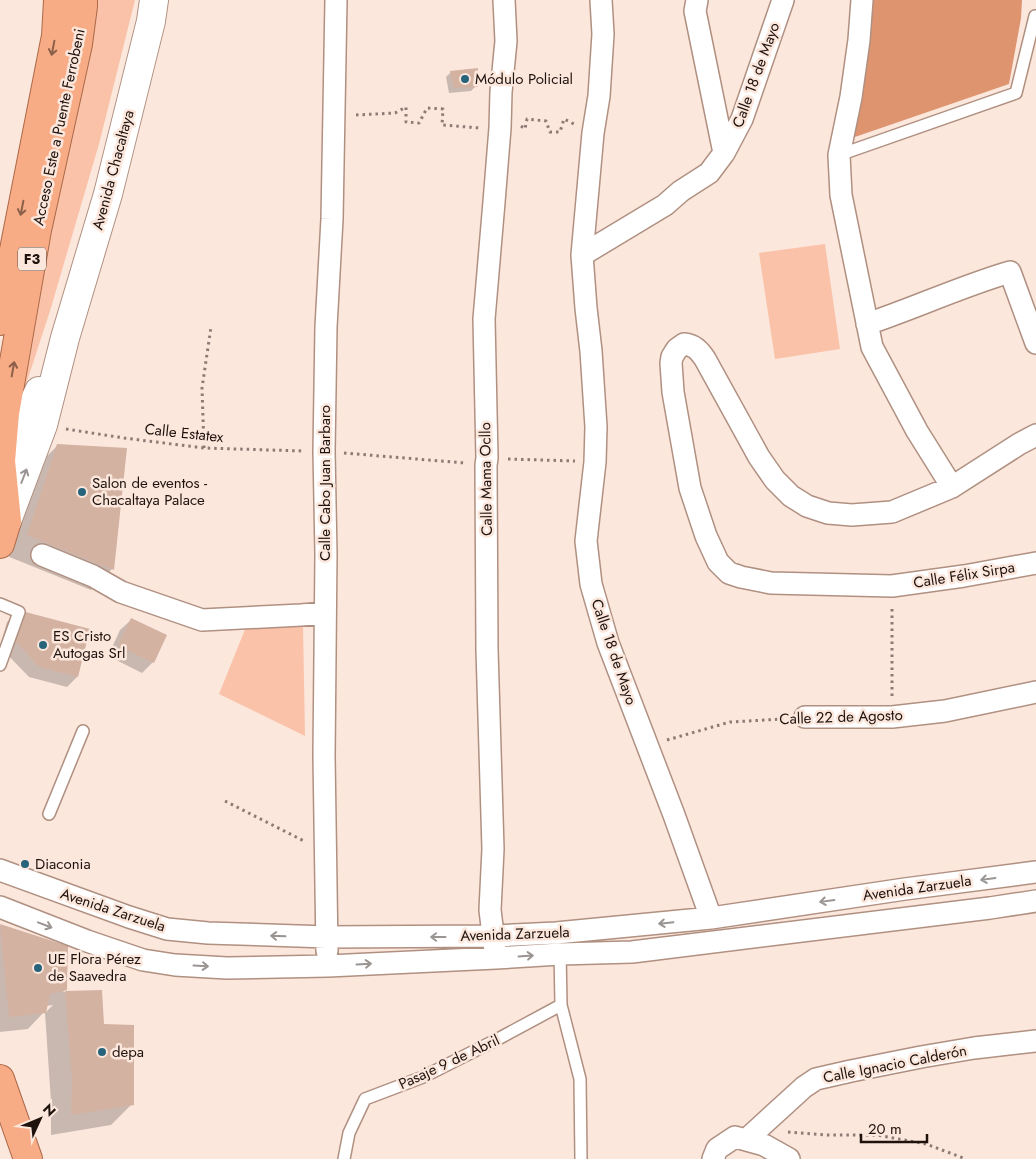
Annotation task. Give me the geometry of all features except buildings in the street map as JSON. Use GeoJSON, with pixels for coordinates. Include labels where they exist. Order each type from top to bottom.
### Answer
{"type":"FeatureCollection","features":[{"type":"Feature","properties":{"kind":"highway","name":"Acceso Este a Puente Ferrobeni"},"geometry":{"type":"LineString","coordinates":[[0,321],[56,36],[58,0]]}},
{"type":"Feature","properties":{"kind":"highway","name":"Acceso Este a Puente Ferrobeni"},"geometry":{"type":"LineString","coordinates":[[3,532],[1,461],[5,413],[35,240],[78,44],[83,0]]}},
{"type":"Feature","properties":{"kind":"highway"},"geometry":{"type":"LineString","coordinates":[[0,1079],[28,1159]]}},
{"type":"Feature","properties":{"kind":"street","name":"Avenida Chacaltaya"},"geometry":{"type":"LineString","coordinates":[[3,532],[43,425],[65,338],[108,194],[154,0]]}},
{"type":"Feature","properties":{"kind":"street","name":"Calle Cabo Juan Barbaro"},"geometry":{"type":"LineString","coordinates":[[328,966],[324,756],[324,451],[326,327],[332,219],[336,0]]}},
{"type":"Feature","properties":{"kind":"street","name":"Calle Mama Ocllo"},"geometry":{"type":"LineString","coordinates":[[496,958],[490,910],[493,849],[487,650],[484,319],[505,119],[501,92],[506,41],[504,0]]}},
{"type":"Feature","properties":{"kind":"street","name":"Calle 18 de Mayo"},"geometry":{"type":"LineString","coordinates":[[601,0],[602,34],[599,96],[593,132],[582,255],[596,427],[595,462],[586,541],[591,584],[608,643],[674,814],[711,918]]}},
{"type":"Feature","properties":{"kind":"street"},"geometry":{"type":"LineString","coordinates":[[697,0],[695,11],[724,153]]}},
{"type":"Feature","properties":{"kind":"street","name":"Calle 18 de Mayo"},"geometry":{"type":"LineString","coordinates":[[582,255],[664,205],[709,172],[724,153],[742,119],[783,0]]}},
{"type":"Feature","properties":{"kind":"street"},"geometry":{"type":"LineString","coordinates":[[862,0],[859,40],[838,155],[841,195],[872,347],[917,431],[952,487],[1036,435]]}},
{"type":"Feature","properties":{"kind":"street"},"geometry":{"type":"LineString","coordinates":[[867,324],[1010,272],[1036,343]]}},
{"type":"Feature","properties":{"kind":"street","name":"Avenida Chacaltaya"},"geometry":{"type":"LineString","coordinates":[[1,461],[27,416],[65,338]]}},
{"type":"Feature","properties":{"kind":"street","name":"Calle Félix Sirpa"},"geometry":{"type":"LineString","coordinates":[[952,487],[892,512],[852,516],[828,513],[807,506],[791,496],[775,480],[759,458],[696,348],[684,344],[674,352],[671,363],[673,392],[690,488],[706,536],[718,562],[729,573],[771,583],[892,586],[1036,563]]}},
{"type":"Feature","properties":{"kind":"street"},"geometry":{"type":"LineString","coordinates":[[42,555],[93,576],[121,592],[202,620],[325,613]]}},
{"type":"Feature","properties":{"kind":"street","name":"Calle 22 de Agosto"},"geometry":{"type":"LineString","coordinates":[[805,717],[892,717],[946,711],[1036,692]]}},
{"type":"Feature","properties":{"kind":"street","name":"Avenida Zarzuela"},"geometry":{"type":"LineString","coordinates":[[0,870],[167,929],[208,933],[327,937],[493,936],[556,933],[711,918],[1036,872]]}},
{"type":"Feature","properties":{"kind":"street","name":"Avenida Zarzuela"},"geometry":{"type":"LineString","coordinates":[[0,907],[143,960],[175,965],[227,968],[328,966],[632,952],[1036,901]]}},
{"type":"Feature","properties":{"kind":"street","name":"Calle Ignacio Calderón"},"geometry":{"type":"LineString","coordinates":[[755,1142],[804,1086],[816,1079],[921,1056],[1036,1041]]}},
{"type":"Feature","properties":{"kind":"street"},"geometry":{"type":"LineString","coordinates":[[713,1159],[717,1149],[735,1137],[755,1142],[788,1159]]}},
{"type":"Feature","properties":{"kind":"lane"},"geometry":{"type":"LineString","coordinates":[[838,155],[1016,93],[1035,16]]}},
{"type":"Feature","properties":{"kind":"lane"},"geometry":{"type":"LineString","coordinates":[[0,604],[19,612],[0,664]]}},
{"type":"Feature","properties":{"kind":"lane"},"geometry":{"type":"LineString","coordinates":[[49,814],[83,731]]}},
{"type":"Feature","properties":{"kind":"lane"},"geometry":{"type":"LineString","coordinates":[[556,933],[560,954],[561,1005],[580,1079],[581,1159]]}},
{"type":"Feature","properties":{"kind":"lane","name":"Pasaje 9 de Abril"},"geometry":{"type":"LineString","coordinates":[[344,1159],[349,1133],[365,1099],[423,1077],[561,1005]]}},
{"type":"Feature","properties":{"kind":"path"},"geometry":{"type":"LineString","coordinates":[[334,106],[357,116],[395,113],[406,107],[406,122],[419,123],[427,108],[443,109],[442,125],[466,128]]}},
{"type":"Feature","properties":{"kind":"path"},"geometry":{"type":"LineString","coordinates":[[505,119],[525,129],[526,119],[546,121],[550,132],[560,132],[564,119],[593,132]]}},
{"type":"Feature","properties":{"kind":"path"},"geometry":{"type":"LineString","coordinates":[[204,448],[202,388],[211,327]]}},
{"type":"Feature","properties":{"kind":"path","name":"Calle Estatex"},"geometry":{"type":"LineString","coordinates":[[43,425],[204,448],[324,451],[486,461],[595,462]]}},
{"type":"Feature","properties":{"kind":"path"},"geometry":{"type":"LineString","coordinates":[[892,586],[892,717]]}},
{"type":"Feature","properties":{"kind":"path","name":"Calle 22 de Agosto"},"geometry":{"type":"LineString","coordinates":[[648,745],[730,722],[805,717]]}},
{"type":"Feature","properties":{"kind":"path"},"geometry":{"type":"LineString","coordinates":[[225,801],[325,851]]}},
{"type":"Feature","properties":{"kind":"path"},"geometry":{"type":"LineString","coordinates":[[755,1142],[781,1132],[827,1135],[877,1135],[926,1144],[966,1159]]}},
{"type":"Feature","properties":{"kind":"shaded area"},"geometry":{"type":"Polygon","coordinates":[[[94,0],[135,0],[99,144],[50,311],[16,415],[49,217],[94,0]]]}},
{"type":"Feature","properties":{"kind":"shaded area"},"geometry":{"type":"Polygon","coordinates":[[[873,0],[1022,0],[1021,18],[1009,84],[849,139],[868,55],[873,0]]]}},
{"type":"Feature","properties":{"kind":"shaded area"},"geometry":{"type":"Polygon","coordinates":[[[825,244],[840,349],[775,359],[759,253],[825,244]]]}},
{"type":"Feature","properties":{"kind":"shaded area"},"geometry":{"type":"Polygon","coordinates":[[[303,626],[305,736],[219,694],[246,627],[303,626]]]}},
{"type":"Feature","properties":{"kind":"place","name":"Módulo Policial"},"geometry":{"type":"Point","coordinates":[465,79]}},
{"type":"Feature","properties":{"kind":"place","name":"Salon de eventos - Chacaltaya Palace"},"geometry":{"type":"Point","coordinates":[82,492]}},
{"type":"Feature","properties":{"kind":"place","name":"ES Cristo Autogas Srl"},"geometry":{"type":"Point","coordinates":[43,645]}},
{"type":"Feature","properties":{"kind":"place","name":"Diaconia"},"geometry":{"type":"Point","coordinates":[25,864]}},
{"type":"Feature","properties":{"kind":"place","name":"UE Flora Pérez de Saavedra"},"geometry":{"type":"Point","coordinates":[38,968]}},
{"type":"Feature","properties":{"kind":"place","name":"depa"},"geometry":{"type":"Point","coordinates":[102,1052]}}]}
